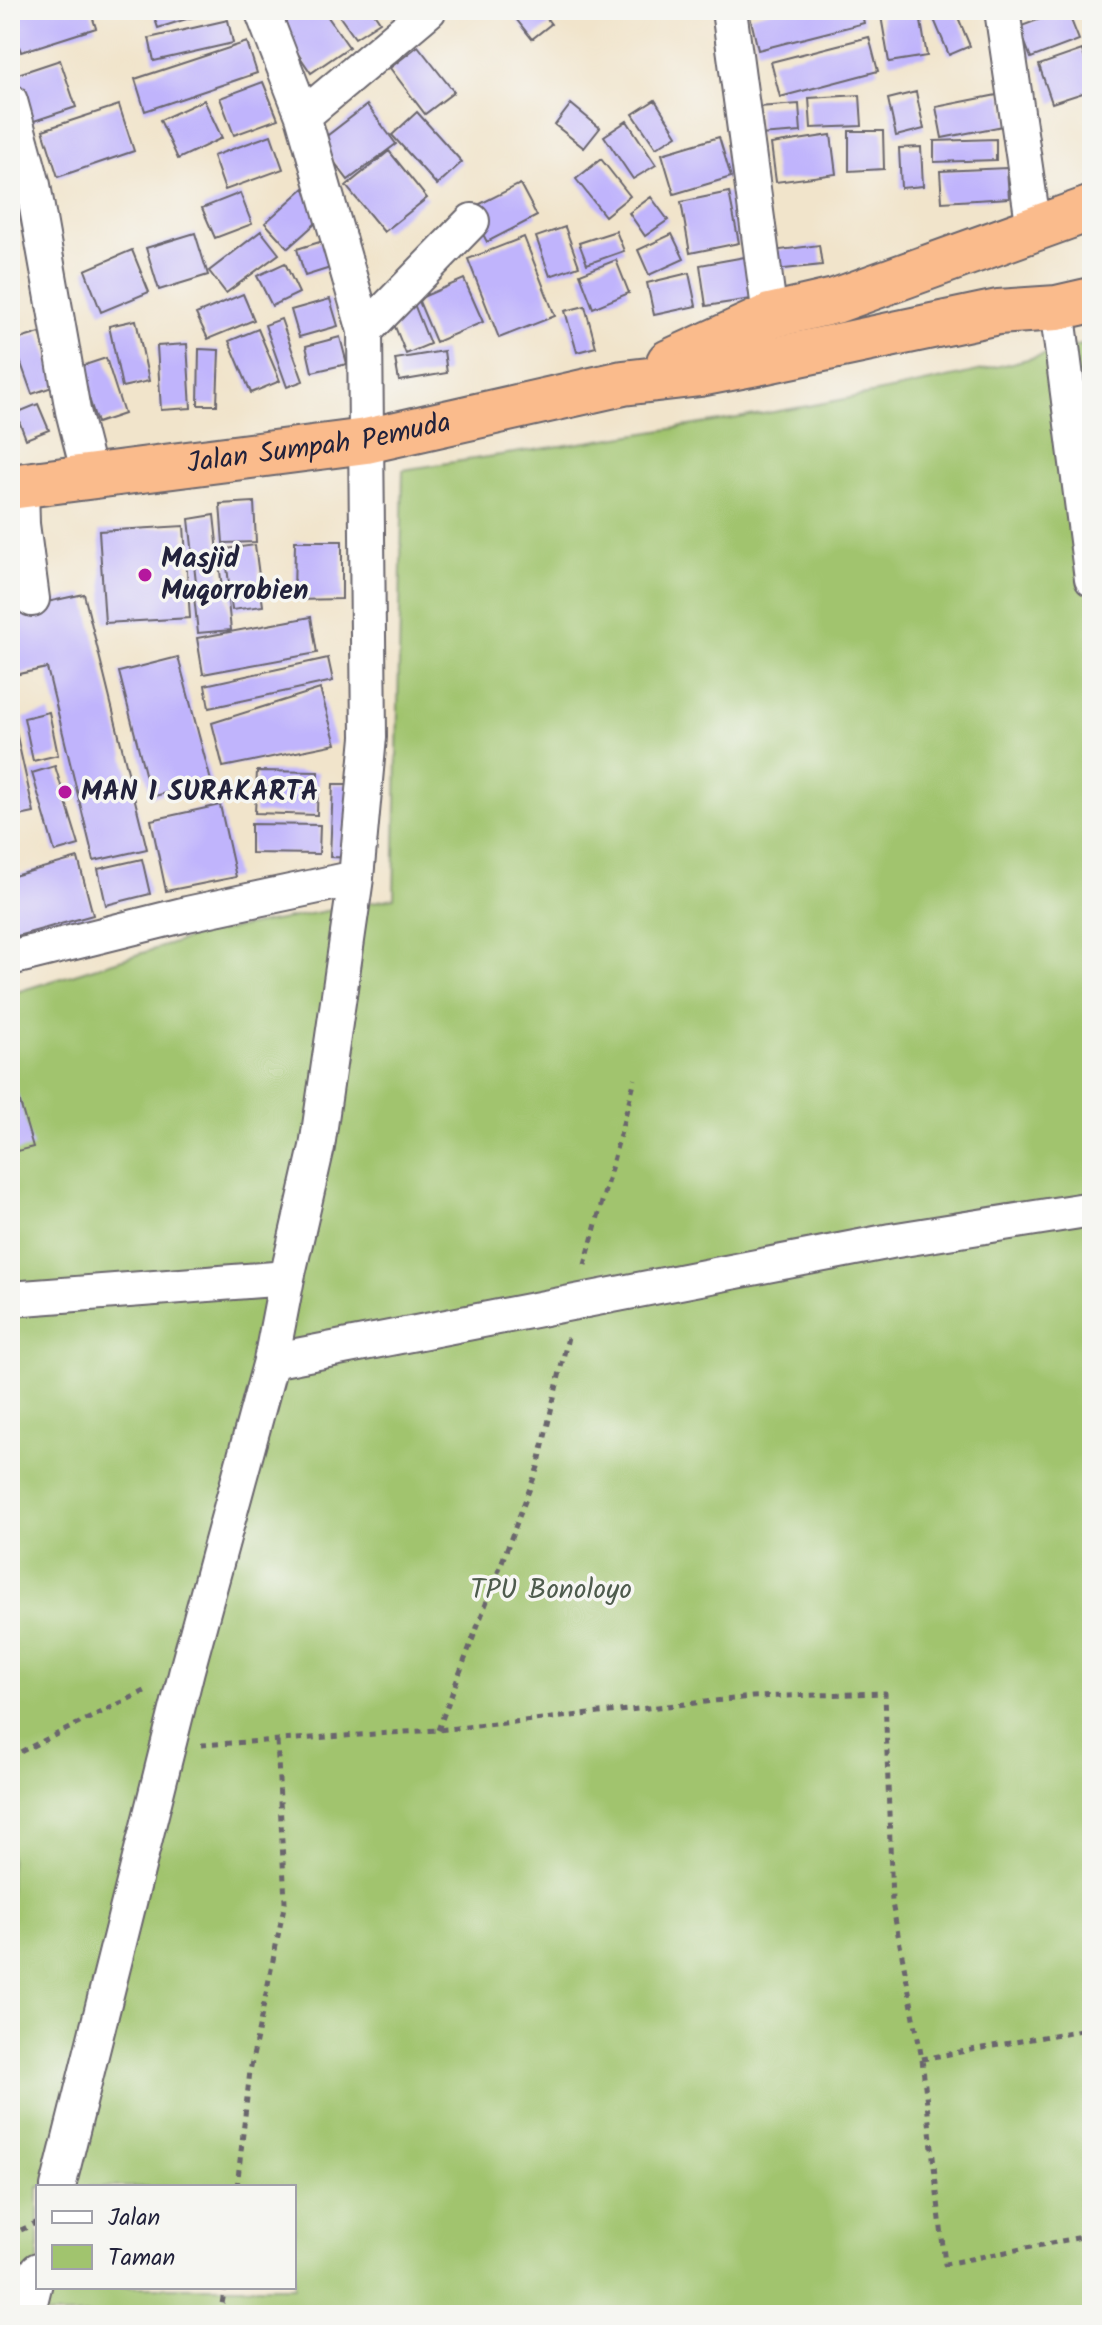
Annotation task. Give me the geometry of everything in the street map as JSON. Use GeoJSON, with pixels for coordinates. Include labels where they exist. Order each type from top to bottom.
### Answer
{"type":"FeatureCollection","features":[{"type":"Feature","properties":{"kind":"highway","name":"Jalan Sumpah Pemuda"},"geometry":{"type":"LineString","coordinates":[[623,383],[770,316],[835,301],[1090,209]]}},
{"type":"Feature","properties":{"kind":"highway"},"geometry":{"type":"LineString","coordinates":[[998,312],[1092,274]]}},
{"type":"Feature","properties":{"kind":"highway","name":"Jalan Sumpah Pemuda"},"geometry":{"type":"LineString","coordinates":[[15,486],[366,441],[623,383],[700,374],[998,312],[1075,304]]}},
{"type":"Feature","properties":{"kind":"street"},"geometry":{"type":"LineString","coordinates":[[59,2185],[187,1670],[271,1361],[317,1147],[356,878],[369,737],[365,331],[303,116],[262,10]]}},
{"type":"Feature","properties":{"kind":"street"},"geometry":{"type":"LineString","coordinates":[[303,116],[429,10]]}},
{"type":"Feature","properties":{"kind":"street"},"geometry":{"type":"LineString","coordinates":[[729,10],[770,316]]}},
{"type":"Feature","properties":{"kind":"street"},"geometry":{"type":"LineString","coordinates":[[1002,10],[1034,229]]}},
{"type":"Feature","properties":{"kind":"street"},"geometry":{"type":"LineString","coordinates":[[10,101],[33,185],[73,411],[90,478]]}},
{"type":"Feature","properties":{"kind":"street"},"geometry":{"type":"LineString","coordinates":[[365,331],[472,221]]}},
{"type":"Feature","properties":{"kind":"street"},"geometry":{"type":"LineString","coordinates":[[1075,304],[1092,579]]}},
{"type":"Feature","properties":{"kind":"street"},"geometry":{"type":"LineString","coordinates":[[15,486],[32,599]]}},
{"type":"Feature","properties":{"kind":"street"},"geometry":{"type":"LineString","coordinates":[[10,958],[187,914],[356,878]]}},
{"type":"Feature","properties":{"kind":"street"},"geometry":{"type":"LineString","coordinates":[[271,1361],[891,1241],[1092,1209]]}},
{"type":"Feature","properties":{"kind":"street"},"geometry":{"type":"LineString","coordinates":[[10,1299],[287,1278]]}},
{"type":"Feature","properties":{"kind":"street"},"geometry":{"type":"LineString","coordinates":[[27,2315],[36,2278]]}},
{"type":"Feature","properties":{"kind":"path"},"geometry":{"type":"LineString","coordinates":[[438,1730],[538,1467],[575,1303],[635,1079]]}},
{"type":"Feature","properties":{"kind":"path"},"geometry":{"type":"LineString","coordinates":[[10,1757],[187,1670]]}},
{"type":"Feature","properties":{"kind":"path"},"geometry":{"type":"LineString","coordinates":[[170,1747],[438,1730],[752,1697],[885,1693],[892,1903],[922,2059],[945,2264],[1092,2235]]}},
{"type":"Feature","properties":{"kind":"path"},"geometry":{"type":"LineString","coordinates":[[237,2185],[250,2071],[285,1902],[277,1740]]}},
{"type":"Feature","properties":{"kind":"path"},"geometry":{"type":"LineString","coordinates":[[922,2059],[1092,2028]]}},
{"type":"Feature","properties":{"kind":"path"},"geometry":{"type":"LineString","coordinates":[[10,2235],[36,2223]]}},
{"type":"Feature","properties":{"kind":"path"},"geometry":{"type":"LineString","coordinates":[[220,2315],[225,2289]]}},
{"type":"Feature","properties":{"kind":"green space","name":"TPU Bonoloyo"},"geometry":{"type":"Polygon","coordinates":[[[1092,342],[1092,2315],[10,2315],[10,994],[200,935],[394,898],[403,470],[750,416],[922,384],[1092,342]]]}},
{"type":"Feature","properties":{"kind":"building"},"geometry":{"type":"Polygon","coordinates":[[[90,10],[96,28],[21,52],[10,20],[10,12],[90,10]]]}},
{"type":"Feature","properties":{"kind":"building"},"geometry":{"type":"Polygon","coordinates":[[[152,10],[212,10],[212,11],[158,28],[152,10]]]}},
{"type":"Feature","properties":{"kind":"building"},"geometry":{"type":"Polygon","coordinates":[[[283,10],[323,10],[349,47],[311,73],[273,17],[283,10]]]}},
{"type":"Feature","properties":{"kind":"building"},"geometry":{"type":"Polygon","coordinates":[[[335,10],[372,10],[380,22],[355,38],[335,10]]]}},
{"type":"Feature","properties":{"kind":"building"},"geometry":{"type":"Polygon","coordinates":[[[509,10],[540,10],[551,24],[532,39],[509,10]]]}},
{"type":"Feature","properties":{"kind":"building"},"geometry":{"type":"Polygon","coordinates":[[[773,10],[861,10],[864,23],[758,50],[750,16],[773,10]]]}},
{"type":"Feature","properties":{"kind":"building"},"geometry":{"type":"Polygon","coordinates":[[[919,10],[927,56],[889,62],[881,16],[919,10]]]}},
{"type":"Feature","properties":{"kind":"building"},"geometry":{"type":"Polygon","coordinates":[[[930,10],[955,10],[970,46],[949,55],[930,10]]]}},
{"type":"Feature","properties":{"kind":"building"},"geometry":{"type":"Polygon","coordinates":[[[1067,10],[1079,40],[1031,58],[1019,27],[1067,10]]]}},
{"type":"Feature","properties":{"kind":"building"},"geometry":{"type":"Polygon","coordinates":[[[228,20],[233,43],[154,61],[149,38],[228,20]]]}},
{"type":"Feature","properties":{"kind":"building"},"geometry":{"type":"Polygon","coordinates":[[[869,37],[878,71],[780,97],[771,62],[869,37]]]}},
{"type":"Feature","properties":{"kind":"building"},"geometry":{"type":"Polygon","coordinates":[[[247,42],[257,73],[145,111],[135,79],[247,42]]]}},
{"type":"Feature","properties":{"kind":"building"},"geometry":{"type":"Polygon","coordinates":[[[418,46],[454,92],[425,114],[390,68],[418,46]]]}},
{"type":"Feature","properties":{"kind":"building"},"geometry":{"type":"Polygon","coordinates":[[[1082,50],[1092,80],[1092,90],[1052,103],[1039,65],[1082,50]]]}},
{"type":"Feature","properties":{"kind":"building"},"geometry":{"type":"Polygon","coordinates":[[[60,60],[76,107],[28,123],[12,76],[60,60]]]}},
{"type":"Feature","properties":{"kind":"building"},"geometry":{"type":"Polygon","coordinates":[[[263,82],[278,119],[234,135],[220,98],[263,82]]]}},
{"type":"Feature","properties":{"kind":"building"},"geometry":{"type":"Polygon","coordinates":[[[916,92],[924,129],[896,136],[888,99],[916,92]]]}},
{"type":"Feature","properties":{"kind":"building"},"geometry":{"type":"Polygon","coordinates":[[[1002,94],[1008,125],[942,138],[936,107],[1002,94]]]}},
{"type":"Feature","properties":{"kind":"building"},"geometry":{"type":"Polygon","coordinates":[[[860,95],[862,126],[811,128],[809,98],[860,95]]]}},
{"type":"Feature","properties":{"kind":"building"},"geometry":{"type":"Polygon","coordinates":[[[204,100],[222,138],[178,159],[160,120],[204,100]]]}},
{"type":"Feature","properties":{"kind":"building"},"geometry":{"type":"Polygon","coordinates":[[[655,100],[677,135],[656,148],[633,114],[655,100]]]}},
{"type":"Feature","properties":{"kind":"building"},"geometry":{"type":"Polygon","coordinates":[[[571,104],[600,128],[584,148],[555,125],[571,104]]]}},
{"type":"Feature","properties":{"kind":"building"},"geometry":{"type":"Polygon","coordinates":[[[799,104],[801,132],[759,135],[758,107],[799,104]]]}},
{"type":"Feature","properties":{"kind":"building"},"geometry":{"type":"Polygon","coordinates":[[[119,105],[134,151],[58,177],[43,130],[119,105]]]}},
{"type":"Feature","properties":{"kind":"building"},"geometry":{"type":"Polygon","coordinates":[[[367,105],[396,144],[348,180],[319,142],[367,105]]]}},
{"type":"Feature","properties":{"kind":"building"},"geometry":{"type":"Polygon","coordinates":[[[417,112],[462,162],[437,185],[392,135],[417,112]]]}},
{"type":"Feature","properties":{"kind":"building"},"geometry":{"type":"Polygon","coordinates":[[[627,121],[656,165],[633,179],[604,136],[627,121]]]}},
{"type":"Feature","properties":{"kind":"building"},"geometry":{"type":"Polygon","coordinates":[[[849,131],[883,131],[884,169],[849,171],[849,131]]]}},
{"type":"Feature","properties":{"kind":"building"},"geometry":{"type":"Polygon","coordinates":[[[271,135],[283,169],[225,190],[213,156],[271,135]]]}},
{"type":"Feature","properties":{"kind":"building"},"geometry":{"type":"Polygon","coordinates":[[[831,135],[836,174],[776,182],[771,144],[831,135]]]}},
{"type":"Feature","properties":{"kind":"building"},"geometry":{"type":"Polygon","coordinates":[[[719,137],[731,177],[674,194],[662,154],[719,137]]]}},
{"type":"Feature","properties":{"kind":"building"},"geometry":{"type":"Polygon","coordinates":[[[996,139],[996,160],[934,162],[934,141],[996,139]]]}},
{"type":"Feature","properties":{"kind":"building"},"geometry":{"type":"Polygon","coordinates":[[[921,147],[923,186],[901,188],[899,148],[921,147]]]}},
{"type":"Feature","properties":{"kind":"building"},"geometry":{"type":"Polygon","coordinates":[[[389,151],[427,198],[384,232],[346,186],[389,151]]]}},
{"type":"Feature","properties":{"kind":"building"},"geometry":{"type":"Polygon","coordinates":[[[601,159],[630,196],[605,216],[576,179],[601,159]]]}},
{"type":"Feature","properties":{"kind":"building"},"geometry":{"type":"Polygon","coordinates":[[[1007,168],[1009,198],[942,202],[940,171],[1007,168]]]}},
{"type":"Feature","properties":{"kind":"building"},"geometry":{"type":"Polygon","coordinates":[[[520,184],[537,216],[487,242],[470,209],[520,184]]]}},
{"type":"Feature","properties":{"kind":"building"},"geometry":{"type":"Polygon","coordinates":[[[304,188],[326,214],[288,248],[265,223],[304,188]]]}},
{"type":"Feature","properties":{"kind":"building"},"geometry":{"type":"Polygon","coordinates":[[[729,192],[739,243],[690,253],[681,202],[729,192]]]}},
{"type":"Feature","properties":{"kind":"building"},"geometry":{"type":"Polygon","coordinates":[[[240,193],[252,224],[215,238],[202,208],[240,193]]]}},
{"type":"Feature","properties":{"kind":"building"},"geometry":{"type":"Polygon","coordinates":[[[651,197],[668,220],[645,236],[629,213],[651,197]]]}},
{"type":"Feature","properties":{"kind":"building"},"geometry":{"type":"Polygon","coordinates":[[[565,227],[579,266],[550,276],[536,237],[565,227]]]}},
{"type":"Feature","properties":{"kind":"building"},"geometry":{"type":"Polygon","coordinates":[[[261,231],[279,254],[226,293],[209,271],[261,231]]]}},
{"type":"Feature","properties":{"kind":"building"},"geometry":{"type":"Polygon","coordinates":[[[616,231],[624,251],[587,264],[579,243],[616,231]]]}},
{"type":"Feature","properties":{"kind":"building"},"geometry":{"type":"Polygon","coordinates":[[[195,233],[208,275],[159,290],[146,248],[195,233]]]}},
{"type":"Feature","properties":{"kind":"building"},"geometry":{"type":"Polygon","coordinates":[[[672,234],[684,259],[649,275],[638,250],[672,234]]]}},
{"type":"Feature","properties":{"kind":"building"},"geometry":{"type":"Polygon","coordinates":[[[336,237],[343,264],[305,276],[297,249],[336,237]]]}},
{"type":"Feature","properties":{"kind":"building"},"geometry":{"type":"Polygon","coordinates":[[[524,237],[555,316],[499,338],[468,259],[524,237]]]}},
{"type":"Feature","properties":{"kind":"building"},"geometry":{"type":"Polygon","coordinates":[[[819,245],[822,265],[775,270],[772,251],[819,245]]]}},
{"type":"Feature","properties":{"kind":"building"},"geometry":{"type":"Polygon","coordinates":[[[132,250],[149,292],[101,312],[85,270],[132,250]]]}},
{"type":"Feature","properties":{"kind":"building"},"geometry":{"type":"Polygon","coordinates":[[[745,257],[751,299],[706,306],[700,265],[745,257]]]}},
{"type":"Feature","properties":{"kind":"building"},"geometry":{"type":"Polygon","coordinates":[[[616,260],[629,293],[593,308],[580,274],[616,260]]]}},
{"type":"Feature","properties":{"kind":"building"},"geometry":{"type":"Polygon","coordinates":[[[285,263],[299,293],[272,306],[257,276],[285,263]]]}},
{"type":"Feature","properties":{"kind":"building"},"geometry":{"type":"Polygon","coordinates":[[[689,273],[696,306],[654,315],[647,283],[689,273]]]}},
{"type":"Feature","properties":{"kind":"building"},"geometry":{"type":"Polygon","coordinates":[[[464,279],[483,322],[436,342],[418,299],[464,279]]]}},
{"type":"Feature","properties":{"kind":"building"},"geometry":{"type":"Polygon","coordinates":[[[243,294],[254,320],[208,339],[196,314],[243,294]]]}},
{"type":"Feature","properties":{"kind":"building"},"geometry":{"type":"Polygon","coordinates":[[[330,299],[338,326],[299,337],[291,310],[330,299]]]}},
{"type":"Feature","properties":{"kind":"building"},"geometry":{"type":"Polygon","coordinates":[[[414,304],[430,344],[406,354],[390,314],[414,304]]]}},
{"type":"Feature","properties":{"kind":"building"},"geometry":{"type":"Polygon","coordinates":[[[585,306],[596,347],[577,352],[565,311],[585,306]]]}},
{"type":"Feature","properties":{"kind":"building"},"geometry":{"type":"Polygon","coordinates":[[[281,319],[303,381],[287,387],[265,325],[281,319]]]}},
{"type":"Feature","properties":{"kind":"building"},"geometry":{"type":"Polygon","coordinates":[[[136,320],[149,381],[122,387],[109,326],[136,320]]]}},
{"type":"Feature","properties":{"kind":"building"},"geometry":{"type":"Polygon","coordinates":[[[258,329],[280,381],[251,393],[229,341],[258,329]]]}},
{"type":"Feature","properties":{"kind":"building"},"geometry":{"type":"Polygon","coordinates":[[[40,333],[58,385],[32,394],[13,341],[40,333]]]}},
{"type":"Feature","properties":{"kind":"building"},"geometry":{"type":"Polygon","coordinates":[[[340,337],[347,364],[312,372],[306,346],[340,337]]]}},
{"type":"Feature","properties":{"kind":"building"},"geometry":{"type":"Polygon","coordinates":[[[187,344],[191,408],[161,410],[157,346],[187,344]]]}},
{"type":"Feature","properties":{"kind":"building"},"geometry":{"type":"Polygon","coordinates":[[[199,349],[219,350],[217,405],[198,405],[199,349]]]}},
{"type":"Feature","properties":{"kind":"building"},"geometry":{"type":"Polygon","coordinates":[[[444,351],[447,373],[399,381],[395,359],[444,351]]]}},
{"type":"Feature","properties":{"kind":"building"},"geometry":{"type":"Polygon","coordinates":[[[106,358],[124,414],[97,423],[79,367],[106,358]]]}},
{"type":"Feature","properties":{"kind":"building"},"geometry":{"type":"Polygon","coordinates":[[[38,404],[49,430],[26,439],[16,413],[38,404]]]}},
{"type":"Feature","properties":{"kind":"building"},"geometry":{"type":"Polygon","coordinates":[[[254,502],[256,542],[223,543],[220,504],[254,502]]]}},
{"type":"Feature","properties":{"kind":"building"},"geometry":{"type":"Polygon","coordinates":[[[214,515],[222,589],[197,592],[189,519],[214,515]]]}},
{"type":"Feature","properties":{"kind":"building","name":"Masjid Muqorrobien"},"geometry":{"type":"Polygon","coordinates":[[[184,526],[190,618],[105,623],[99,531],[184,526]]]}},
{"type":"Feature","properties":{"kind":"building"},"geometry":{"type":"Polygon","coordinates":[[[295,541],[342,541],[342,599],[294,600],[295,541]]]}},
{"type":"Feature","properties":{"kind":"building"},"geometry":{"type":"Polygon","coordinates":[[[255,545],[263,606],[232,610],[225,549],[255,545]]]}},
{"type":"Feature","properties":{"kind":"building"},"geometry":{"type":"Polygon","coordinates":[[[227,592],[231,630],[198,633],[194,596],[227,592]]]}},
{"type":"Feature","properties":{"kind":"building"},"geometry":{"type":"Polygon","coordinates":[[[84,594],[147,849],[94,861],[47,668],[10,676],[10,610],[84,594]]]}},
{"type":"Feature","properties":{"kind":"building"},"geometry":{"type":"Polygon","coordinates":[[[311,617],[317,653],[203,674],[197,638],[311,617]]]}},
{"type":"Feature","properties":{"kind":"building"},"geometry":{"type":"Polygon","coordinates":[[[178,657],[211,781],[151,797],[119,672],[178,657]]]}},
{"type":"Feature","properties":{"kind":"building"},"geometry":{"type":"Polygon","coordinates":[[[328,658],[333,681],[209,708],[205,685],[328,658]]]}},
{"type":"Feature","properties":{"kind":"building"},"geometry":{"type":"Polygon","coordinates":[[[320,689],[336,744],[223,767],[212,723],[320,689]]]}},
{"type":"Feature","properties":{"kind":"building"},"geometry":{"type":"Polygon","coordinates":[[[10,705],[34,813],[10,818],[10,705]]]}},
{"type":"Feature","properties":{"kind":"building"},"geometry":{"type":"Polygon","coordinates":[[[49,712],[58,755],[33,761],[24,718],[49,712]]]}},
{"type":"Feature","properties":{"kind":"building"},"geometry":{"type":"Polygon","coordinates":[[[55,766],[79,845],[55,852],[32,773],[55,766]]]}},
{"type":"Feature","properties":{"kind":"building"},"geometry":{"type":"Polygon","coordinates":[[[257,771],[318,772],[317,815],[255,813],[257,771]]]}},
{"type":"Feature","properties":{"kind":"building"},"geometry":{"type":"Polygon","coordinates":[[[333,784],[360,784],[358,858],[330,857],[333,784]]]}},
{"type":"Feature","properties":{"kind":"building"},"geometry":{"type":"Polygon","coordinates":[[[220,805],[236,877],[166,891],[151,820],[220,805]]]}},
{"type":"Feature","properties":{"kind":"building"},"geometry":{"type":"Polygon","coordinates":[[[251,824],[320,825],[319,854],[251,853],[251,824]]]}},
{"type":"Feature","properties":{"kind":"building"},"geometry":{"type":"Polygon","coordinates":[[[78,858],[93,915],[10,938],[10,877],[78,858]]]}},
{"type":"Feature","properties":{"kind":"building"},"geometry":{"type":"Polygon","coordinates":[[[142,859],[150,894],[106,905],[98,869],[142,859]]]}},
{"type":"Feature","properties":{"kind":"building"},"geometry":{"type":"Polygon","coordinates":[[[14,1082],[33,1147],[10,1153],[10,1083],[14,1082]]]}},
{"type":"Feature","properties":{"kind":"place","name":"Masjid Muqorrobien"},"geometry":{"type":"Point","coordinates":[145,575]}},
{"type":"Feature","properties":{"kind":"place","name":"MAN 1 SURAKARTA"},"geometry":{"type":"Point","coordinates":[65,792]}}]}
